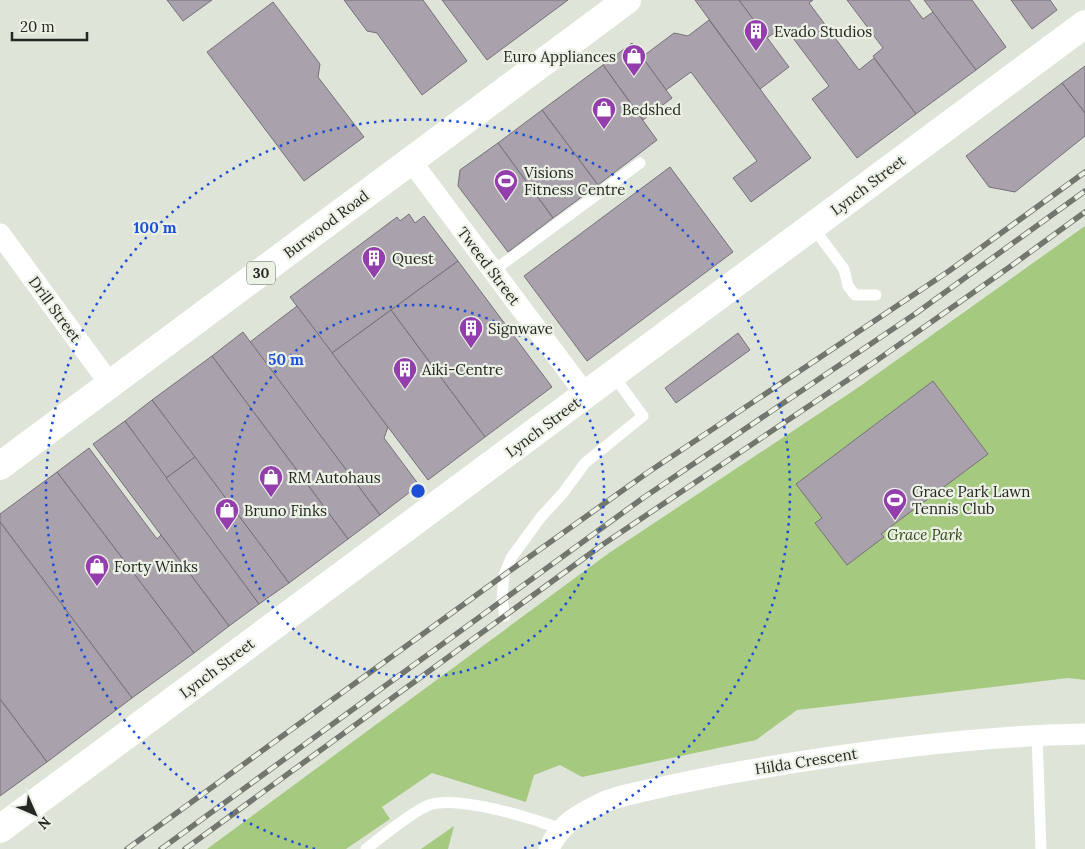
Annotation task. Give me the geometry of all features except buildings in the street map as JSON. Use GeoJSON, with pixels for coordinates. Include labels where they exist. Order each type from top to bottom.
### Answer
{"type":"FeatureCollection","features":[{"type":"Feature","properties":{"kind":"street","name":"Burwood Road"},"geometry":{"type":"LineString","coordinates":[[0,466],[627,0]]}},
{"type":"Feature","properties":{"kind":"street","name":"Lynch Street"},"geometry":{"type":"LineString","coordinates":[[0,829],[1085,24]]}},
{"type":"Feature","properties":{"kind":"street","name":"Tweed Street"},"geometry":{"type":"LineString","coordinates":[[411,161],[586,395]]}},
{"type":"Feature","properties":{"kind":"street","name":"Drill Street"},"geometry":{"type":"LineString","coordinates":[[0,234],[110,384]]}},
{"type":"Feature","properties":{"kind":"street","name":"Hilda Crescent"},"geometry":{"type":"LineString","coordinates":[[548,849],[561,829],[581,813],[604,802],[697,779],[808,759],[918,746],[1037,735],[1085,734]]}},
{"type":"Feature","properties":{"kind":"lane"},"geometry":{"type":"LineString","coordinates":[[493,271],[640,163]]}},
{"type":"Feature","properties":{"kind":"lane"},"geometry":{"type":"LineString","coordinates":[[812,226],[844,269],[848,286],[855,296],[876,295]]}},
{"type":"Feature","properties":{"kind":"lane"},"geometry":{"type":"LineString","coordinates":[[505,616],[502,599],[504,575],[511,558],[541,517],[563,493],[585,463],[643,416],[612,375]]}},
{"type":"Feature","properties":{"kind":"lane"},"geometry":{"type":"LineString","coordinates":[[1037,735],[1041,849]]}},
{"type":"Feature","properties":{"kind":"lane"},"geometry":{"type":"LineString","coordinates":[[366,849],[431,804],[463,802],[561,829]]}},
{"type":"Feature","properties":{"kind":"green space","name":"Grace Park"},"geometry":{"type":"Polygon","coordinates":[[[1085,226],[1085,680],[1068,678],[797,710],[756,740],[582,777],[560,765],[534,775],[526,802],[432,773],[382,807],[390,819],[346,849],[207,849],[609,553],[856,389],[1085,226]]]}},
{"type":"Feature","properties":{"kind":"green space"},"geometry":{"type":"Polygon","coordinates":[[[454,826],[448,849],[421,849],[454,826]]]}},
{"type":"Feature","properties":{"kind":"railway"},"geometry":{"type":"LineString","coordinates":[[127,849],[647,473],[949,271],[1085,172]]}},
{"type":"Feature","properties":{"kind":"railway"},"geometry":{"type":"LineString","coordinates":[[161,849],[643,498],[915,314],[1085,191]]}},
{"type":"Feature","properties":{"kind":"railway"},"geometry":{"type":"LineString","coordinates":[[185,849],[602,545],[873,363],[1085,212]]}},
{"type":"Feature","properties":{"kind":"place","name":"Evado Studios"},"geometry":{"type":"Point","coordinates":[756,52]}},
{"type":"Feature","properties":{"kind":"place","name":"Euro Appliances"},"geometry":{"type":"Point","coordinates":[634,77]}},
{"type":"Feature","properties":{"kind":"place","name":"Bedshed"},"geometry":{"type":"Point","coordinates":[604,130]}},
{"type":"Feature","properties":{"kind":"place","name":"Visions Fitness Centre"},"geometry":{"type":"Point","coordinates":[506,202]}},
{"type":"Feature","properties":{"kind":"place","name":"Quest"},"geometry":{"type":"Point","coordinates":[374,279]}},
{"type":"Feature","properties":{"kind":"place","name":"Signwave"},"geometry":{"type":"Point","coordinates":[471,349]}},
{"type":"Feature","properties":{"kind":"place","name":"Aiki-Centre"},"geometry":{"type":"Point","coordinates":[405,390]}},
{"type":"Feature","properties":{"kind":"place","name":"RM Autohaus"},"geometry":{"type":"Point","coordinates":[271,498]}},
{"type":"Feature","properties":{"kind":"place","name":"Grace Park Lawn Tennis Club"},"geometry":{"type":"Point","coordinates":[895,521]}},
{"type":"Feature","properties":{"kind":"place","name":"Bruno Finks"},"geometry":{"type":"Point","coordinates":[227,531]}},
{"type":"Feature","properties":{"kind":"place","name":"Forty Winks"},"geometry":{"type":"Point","coordinates":[97,587]}}]}
